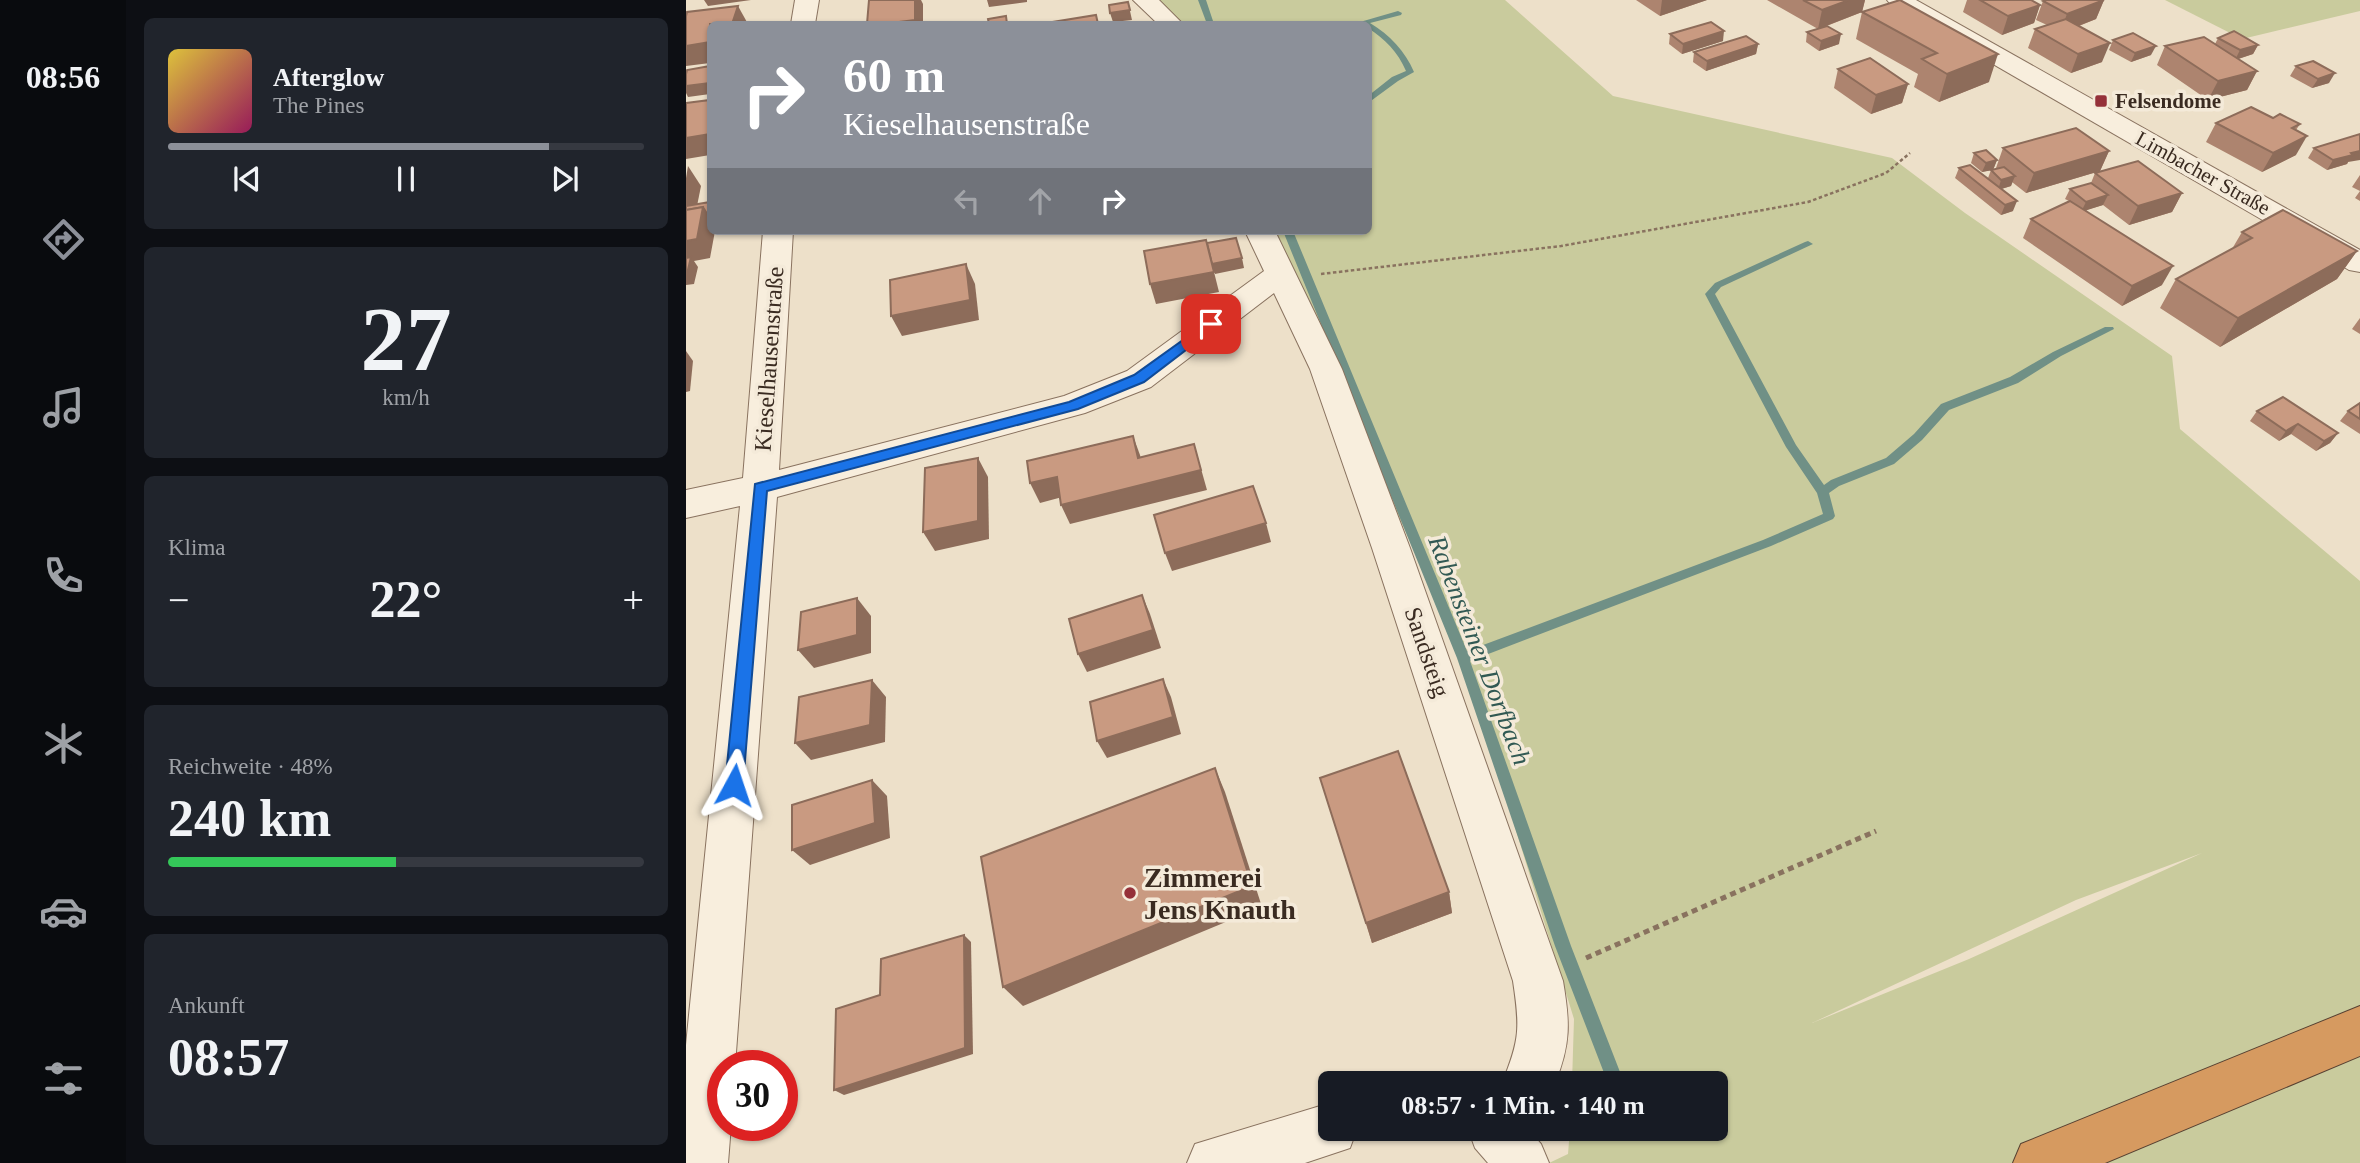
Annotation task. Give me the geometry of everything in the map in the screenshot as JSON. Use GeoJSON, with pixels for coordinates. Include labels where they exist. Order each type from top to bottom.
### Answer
{"type":"FeatureCollection","features":[{"type":"Feature","properties":{"kind":"highway"},"geometry":{"type":"LineString","coordinates":[[2040,1163],[2360,1031]]}},
{"type":"Feature","properties":{"kind":"street"},"geometry":{"type":"LineString","coordinates":[[804,21],[807,0]]}},
{"type":"Feature","properties":{"kind":"street"},"geometry":{"type":"LineString","coordinates":[[1145,0],[1168,21]]}},
{"type":"Feature","properties":{"kind":"street","name":"Limbacher Straße"},"geometry":{"type":"LineString","coordinates":[[1899,0],[2360,262]]}},
{"type":"Feature","properties":{"kind":"street","name":"Kieselhausenstraße"},"geometry":{"type":"LineString","coordinates":[[701,1163],[760,488],[778,235]]}},
{"type":"Feature","properties":{"kind":"street","name":"Sandsteig"},"geometry":{"type":"LineString","coordinates":[[1263,235],[1298,275],[1326,369],[1396,561],[1538,981],[1546,1026],[1534,1071]]}},
{"type":"Feature","properties":{"kind":"street","name":"Kieselhausenstraße"},"geometry":{"type":"LineString","coordinates":[[686,504],[760,488],[1073,405],[1139,379],[1298,275]]}},
{"type":"Feature","properties":{"kind":"street"},"geometry":{"type":"LineString","coordinates":[[1214,1163],[1318,1133]]}},
{"type":"Feature","properties":{"kind":"street"},"geometry":{"type":"LineString","coordinates":[[1505,1141],[1522,1163]]}},
{"type":"Feature","properties":{"kind":"path"},"geometry":{"type":"LineString","coordinates":[[1298,275],[1561,246],[1808,202],[1886,173],[1910,153]]}},
{"type":"Feature","properties":{"kind":"path"},"geometry":{"type":"LineString","coordinates":[[1586,958],[1876,831]]}},
{"type":"Feature","properties":{"kind":"green space"},"geometry":{"type":"Polygon","coordinates":[[[1154,0],[1505,0],[1613,96],[1892,158],[1965,213],[2172,356],[2180,429],[2360,581],[2360,1163],[1549,1163],[1568,1154],[1569,1141],[1728,1141],[1728,1071],[1572,1071],[1574,1019],[1463,658],[1271,235],[1372,235],[1372,21],[1174,21],[1154,0]],[[2202,853],[2076,900],[1812,1023],[1969,959],[2202,853]]]}},
{"type":"Feature","properties":{"kind":"green space"},"geometry":{"type":"Polygon","coordinates":[[[2165,0],[2360,0],[2360,11],[2242,39],[2165,0]]]}},
{"type":"Feature","properties":{"kind":"building"},"geometry":{"type":"Polygon","coordinates":[[[869,0],[915,0],[915,20],[867,21],[869,0]]]}},
{"type":"Feature","properties":{"kind":"building"},"geometry":{"type":"Polygon","coordinates":[[[1803,0],[1849,0],[1822,10],[1803,0]]]}},
{"type":"Feature","properties":{"kind":"building"},"geometry":{"type":"Polygon","coordinates":[[[1900,0],[1998,54],[1947,74],[1922,59],[1937,53],[1862,12],[1900,0]]]}},
{"type":"Feature","properties":{"kind":"building"},"geometry":{"type":"Polygon","coordinates":[[[1980,0],[2031,0],[2040,5],[2008,16],[1980,0]]]}},
{"type":"Feature","properties":{"kind":"building"},"geometry":{"type":"Polygon","coordinates":[[[2104,0],[2067,14],[2043,1],[2104,0]]]}},
{"type":"Feature","properties":{"kind":"building"},"geometry":{"type":"Polygon","coordinates":[[[1128,2],[1130,10],[1110,13],[1109,5],[1128,2]]]}},
{"type":"Feature","properties":{"kind":"building"},"geometry":{"type":"Polygon","coordinates":[[[738,6],[733,21],[707,21],[707,42],[686,46],[687,12],[738,6]]]}},
{"type":"Feature","properties":{"kind":"building"},"geometry":{"type":"Polygon","coordinates":[[[1096,15],[1097,21],[1059,21],[1096,15]]]}},
{"type":"Feature","properties":{"kind":"building"},"geometry":{"type":"Polygon","coordinates":[[[1006,16],[1007,21],[988,21],[1006,16]]]}},
{"type":"Feature","properties":{"kind":"building"},"geometry":{"type":"Polygon","coordinates":[[[2066,19],[2110,43],[2078,54],[2035,29],[2066,19]]]}},
{"type":"Feature","properties":{"kind":"building"},"geometry":{"type":"Polygon","coordinates":[[[1711,22],[1724,31],[1683,44],[1670,34],[1711,22]]]}},
{"type":"Feature","properties":{"kind":"building"},"geometry":{"type":"Polygon","coordinates":[[[1827,26],[1841,34],[1821,41],[1807,32],[1827,26]]]}},
{"type":"Feature","properties":{"kind":"building"},"geometry":{"type":"Polygon","coordinates":[[[2234,31],[2258,45],[2240,50],[2218,38],[2234,31]]]}},
{"type":"Feature","properties":{"kind":"building"},"geometry":{"type":"Polygon","coordinates":[[[2133,33],[2156,46],[2135,53],[2113,40],[2133,33]]]}},
{"type":"Feature","properties":{"kind":"building"},"geometry":{"type":"Polygon","coordinates":[[[1746,36],[1758,44],[1707,61],[1694,52],[1746,36]]]}},
{"type":"Feature","properties":{"kind":"building"},"geometry":{"type":"Polygon","coordinates":[[[2204,37],[2257,71],[2218,81],[2165,46],[2204,37]]]}},
{"type":"Feature","properties":{"kind":"building"},"geometry":{"type":"Polygon","coordinates":[[[1870,58],[1908,84],[1876,95],[1838,69],[1870,58]]]}},
{"type":"Feature","properties":{"kind":"building"},"geometry":{"type":"Polygon","coordinates":[[[2313,61],[2335,73],[2318,79],[2296,66],[2313,61]]]}},
{"type":"Feature","properties":{"kind":"building"},"geometry":{"type":"Polygon","coordinates":[[[707,67],[707,83],[686,86],[687,70],[707,67]]]}},
{"type":"Feature","properties":{"kind":"building"},"geometry":{"type":"Polygon","coordinates":[[[707,100],[707,134],[686,138],[686,103],[707,100]]]}},
{"type":"Feature","properties":{"kind":"building"},"geometry":{"type":"Polygon","coordinates":[[[2251,107],[2273,118],[2280,114],[2300,124],[2292,128],[2307,136],[2273,153],[2216,123],[2251,107]]]}},
{"type":"Feature","properties":{"kind":"building"},"geometry":{"type":"Polygon","coordinates":[[[2076,128],[2109,151],[2034,173],[2003,148],[2076,128]]]}},
{"type":"Feature","properties":{"kind":"building"},"geometry":{"type":"Polygon","coordinates":[[[2360,134],[2360,151],[2351,153],[2353,155],[2333,160],[2314,148],[2360,134]]]}},
{"type":"Feature","properties":{"kind":"building"},"geometry":{"type":"Polygon","coordinates":[[[1986,150],[1997,160],[1986,163],[1974,153],[1986,150]]]}},
{"type":"Feature","properties":{"kind":"building"},"geometry":{"type":"Polygon","coordinates":[[[2138,161],[2182,193],[2138,206],[2095,173],[2138,161]]]}},
{"type":"Feature","properties":{"kind":"building"},"geometry":{"type":"Polygon","coordinates":[[[1970,165],[2017,201],[2005,205],[1959,168],[1970,165]]]}},
{"type":"Feature","properties":{"kind":"building"},"geometry":{"type":"Polygon","coordinates":[[[2004,167],[2015,176],[2001,180],[1991,170],[2004,167]]]}},
{"type":"Feature","properties":{"kind":"building"},"geometry":{"type":"Polygon","coordinates":[[[2091,183],[2108,195],[2086,202],[2070,189],[2091,183]]]}},
{"type":"Feature","properties":{"kind":"building"},"geometry":{"type":"Polygon","coordinates":[[[2070,201],[2173,266],[2132,286],[2031,219],[2070,201]]]}},
{"type":"Feature","properties":{"kind":"building"},"geometry":{"type":"Polygon","coordinates":[[[707,202],[707,214],[703,207],[686,210],[686,206],[707,202]]]}},
{"type":"Feature","properties":{"kind":"building"},"geometry":{"type":"Polygon","coordinates":[[[703,207],[697,239],[686,241],[686,210],[703,207]]]}},
{"type":"Feature","properties":{"kind":"building"},"geometry":{"type":"Polygon","coordinates":[[[2283,210],[2357,251],[2238,318],[2176,279],[2252,238],[2242,232],[2283,210]]]}},
{"type":"Feature","properties":{"kind":"building"},"geometry":{"type":"Polygon","coordinates":[[[1236,238],[1242,258],[1212,264],[1207,243],[1236,238]]]}},
{"type":"Feature","properties":{"kind":"building"},"geometry":{"type":"Polygon","coordinates":[[[1206,240],[1214,272],[1150,284],[1144,251],[1206,240]]]}},
{"type":"Feature","properties":{"kind":"building"},"geometry":{"type":"Polygon","coordinates":[[[691,257],[687,274],[686,274],[686,258],[691,257]]]}},
{"type":"Feature","properties":{"kind":"building"},"geometry":{"type":"Polygon","coordinates":[[[966,264],[970,300],[891,316],[890,280],[966,264]]]}},
{"type":"Feature","properties":{"kind":"building"},"geometry":{"type":"Polygon","coordinates":[[[2283,397],[2338,433],[2324,441],[2298,424],[2286,431],[2257,411],[2283,397]]]}},
{"type":"Feature","properties":{"kind":"building"},"geometry":{"type":"Polygon","coordinates":[[[2360,403],[2360,419],[2348,411],[2360,403]]]}},
{"type":"Feature","properties":{"kind":"building"},"geometry":{"type":"Polygon","coordinates":[[[1133,436],[1138,458],[1194,444],[1201,470],[1061,505],[1057,477],[1030,483],[1027,461],[1133,436]]]}},
{"type":"Feature","properties":{"kind":"building"},"geometry":{"type":"Polygon","coordinates":[[[978,458],[978,521],[923,532],[925,468],[978,458]]]}},
{"type":"Feature","properties":{"kind":"building"},"geometry":{"type":"Polygon","coordinates":[[[1253,486],[1266,523],[1165,553],[1154,515],[1253,486]]]}},
{"type":"Feature","properties":{"kind":"building"},"geometry":{"type":"Polygon","coordinates":[[[1142,595],[1153,630],[1078,654],[1069,619],[1142,595]]]}},
{"type":"Feature","properties":{"kind":"building"},"geometry":{"type":"Polygon","coordinates":[[[857,598],[857,635],[798,650],[801,612],[857,598]]]}},
{"type":"Feature","properties":{"kind":"building"},"geometry":{"type":"Polygon","coordinates":[[[1163,679],[1173,717],[1097,741],[1090,702],[1163,679]]]}},
{"type":"Feature","properties":{"kind":"building"},"geometry":{"type":"Polygon","coordinates":[[[872,680],[870,725],[795,743],[799,697],[872,680]]]}},
{"type":"Feature","properties":{"kind":"building"},"geometry":{"type":"Polygon","coordinates":[[[1398,751],[1449,892],[1366,923],[1320,778],[1398,751]]]}},
{"type":"Feature","properties":{"kind":"building","name":"Zimmerei Jens Knauth"},"geometry":{"type":"Polygon","coordinates":[[[1215,768],[1252,886],[1003,987],[981,857],[1215,768]]]}},
{"type":"Feature","properties":{"kind":"building"},"geometry":{"type":"Polygon","coordinates":[[[872,780],[875,823],[792,850],[792,805],[872,780]]]}},
{"type":"Feature","properties":{"kind":"building"},"geometry":{"type":"Polygon","coordinates":[[[964,935],[965,1048],[834,1090],[836,1009],[880,995],[881,959],[964,935]]]}},
{"type":"Feature","properties":{"kind":"waterway","name":"Rabensteiner Dorfbach"},"geometry":{"type":"LineString","coordinates":[[1202,0],[1210,21]]}},
{"type":"Feature","properties":{"kind":"waterway"},"geometry":{"type":"LineString","coordinates":[[1368,21],[1398,13]]}},
{"type":"Feature","properties":{"kind":"waterway"},"geometry":{"type":"LineString","coordinates":[[1372,27],[1392,43],[1410,72],[1395,79],[1372,98]]}},
{"type":"Feature","properties":{"kind":"waterway","name":"Rabensteiner Dorfbach"},"geometry":{"type":"LineString","coordinates":[[1290,235],[1463,658]]}},
{"type":"Feature","properties":{"kind":"waterway"},"geometry":{"type":"LineString","coordinates":[[1808,244],[1718,285],[1710,294],[1792,447],[1823,492]]}},
{"type":"Feature","properties":{"kind":"waterway"},"geometry":{"type":"LineString","coordinates":[[1823,492],[1835,483],[1890,461],[1918,437],[1945,407],[2014,380],[2057,354],[2109,329]]}},
{"type":"Feature","properties":{"kind":"waterway"},"geometry":{"type":"LineString","coordinates":[[1463,658],[1767,543],[1829,516],[1823,492]]}},
{"type":"Feature","properties":{"kind":"waterway","name":"Rabensteiner Dorfbach"},"geometry":{"type":"LineString","coordinates":[[1463,658],[1563,946],[1611,1071]]}},
{"type":"Feature","properties":{"kind":"place","name":"Felsendome"},"geometry":{"type":"Point","coordinates":[2101,101]}},
{"type":"Feature","properties":{"kind":"place","name":"Zimmerei Jens Knauth"},"geometry":{"type":"Point","coordinates":[1130,893]}},
{"type":"Feature","properties":{"kind":"route"},"geometry":{"type":"LineString","coordinates":[[734,785],[760,488],[1073,405],[1139,379],[1211,324]]}}]}
